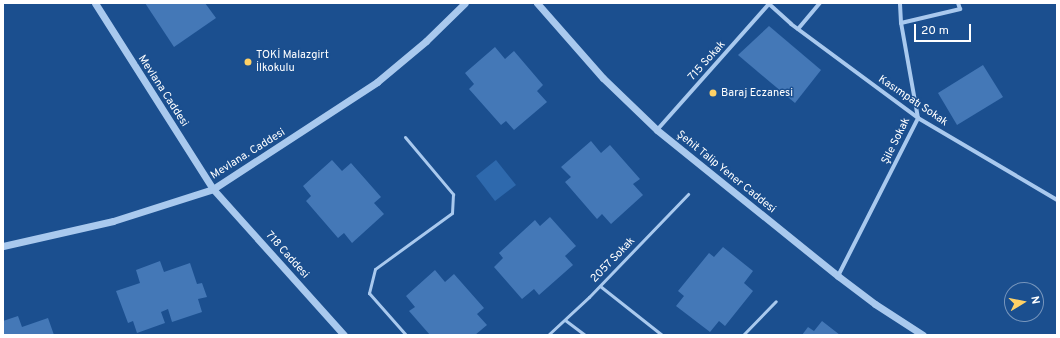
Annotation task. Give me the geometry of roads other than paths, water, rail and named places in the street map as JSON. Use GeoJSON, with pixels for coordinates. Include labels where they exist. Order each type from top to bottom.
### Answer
{"type":"FeatureCollection","features":[{"type":"Feature","properties":{"kind":"street","name":"Mevlana Caddesi"},"geometry":{"type":"LineString","coordinates":[[95,3],[213,189]]}},
{"type":"Feature","properties":{"kind":"street","name":"Mevlana. Caddesi"},"geometry":{"type":"LineString","coordinates":[[3,246],[113,220],[213,189],[377,82],[426,41],[465,3]]}},
{"type":"Feature","properties":{"kind":"street","name":"Şehit Talip Yener Caddesi"},"geometry":{"type":"LineString","coordinates":[[537,3],[603,78],[657,130],[838,276],[875,304],[923,335]]}},
{"type":"Feature","properties":{"kind":"street"},"geometry":{"type":"LineString","coordinates":[[798,29],[820,3]]}},
{"type":"Feature","properties":{"kind":"street","name":"Şile Sokak"},"geometry":{"type":"LineString","coordinates":[[838,276],[918,118],[901,23],[900,3]]}},
{"type":"Feature","properties":{"kind":"street"},"geometry":{"type":"LineString","coordinates":[[901,23],[960,9],[958,3]]}},
{"type":"Feature","properties":{"kind":"street","name":"715 Sokak"},"geometry":{"type":"LineString","coordinates":[[657,130],[769,4]]}},
{"type":"Feature","properties":{"kind":"street","name":"Kasımpatı Sokak"},"geometry":{"type":"LineString","coordinates":[[769,4],[798,29],[918,118],[1057,200]]}},
{"type":"Feature","properties":{"kind":"street","name":"718 Caddesi"},"geometry":{"type":"LineString","coordinates":[[213,189],[344,335]]}},
{"type":"Feature","properties":{"kind":"lane"},"geometry":{"type":"LineString","coordinates":[[405,137],[453,194],[452,213],[376,269],[369,293],[406,335]]}},
{"type":"Feature","properties":{"kind":"lane","name":"2057 Sokak"},"geometry":{"type":"LineString","coordinates":[[548,335],[600,286],[688,194]]}},
{"type":"Feature","properties":{"kind":"lane"},"geometry":{"type":"LineString","coordinates":[[600,286],[662,335]]}},
{"type":"Feature","properties":{"kind":"lane"},"geometry":{"type":"LineString","coordinates":[[743,335],[776,301]]}},
{"type":"Feature","properties":{"kind":"lane"},"geometry":{"type":"LineString","coordinates":[[565,320],[585,335]]}},
{"type":"Feature","properties":{"kind":"place","name":"TOKİ Malazgirt İlkokulu"},"geometry":{"type":"Point","coordinates":[248,62]}},
{"type":"Feature","properties":{"kind":"place","name":"Baraj Eczanesi"},"geometry":{"type":"Point","coordinates":[713,93]}}]}
